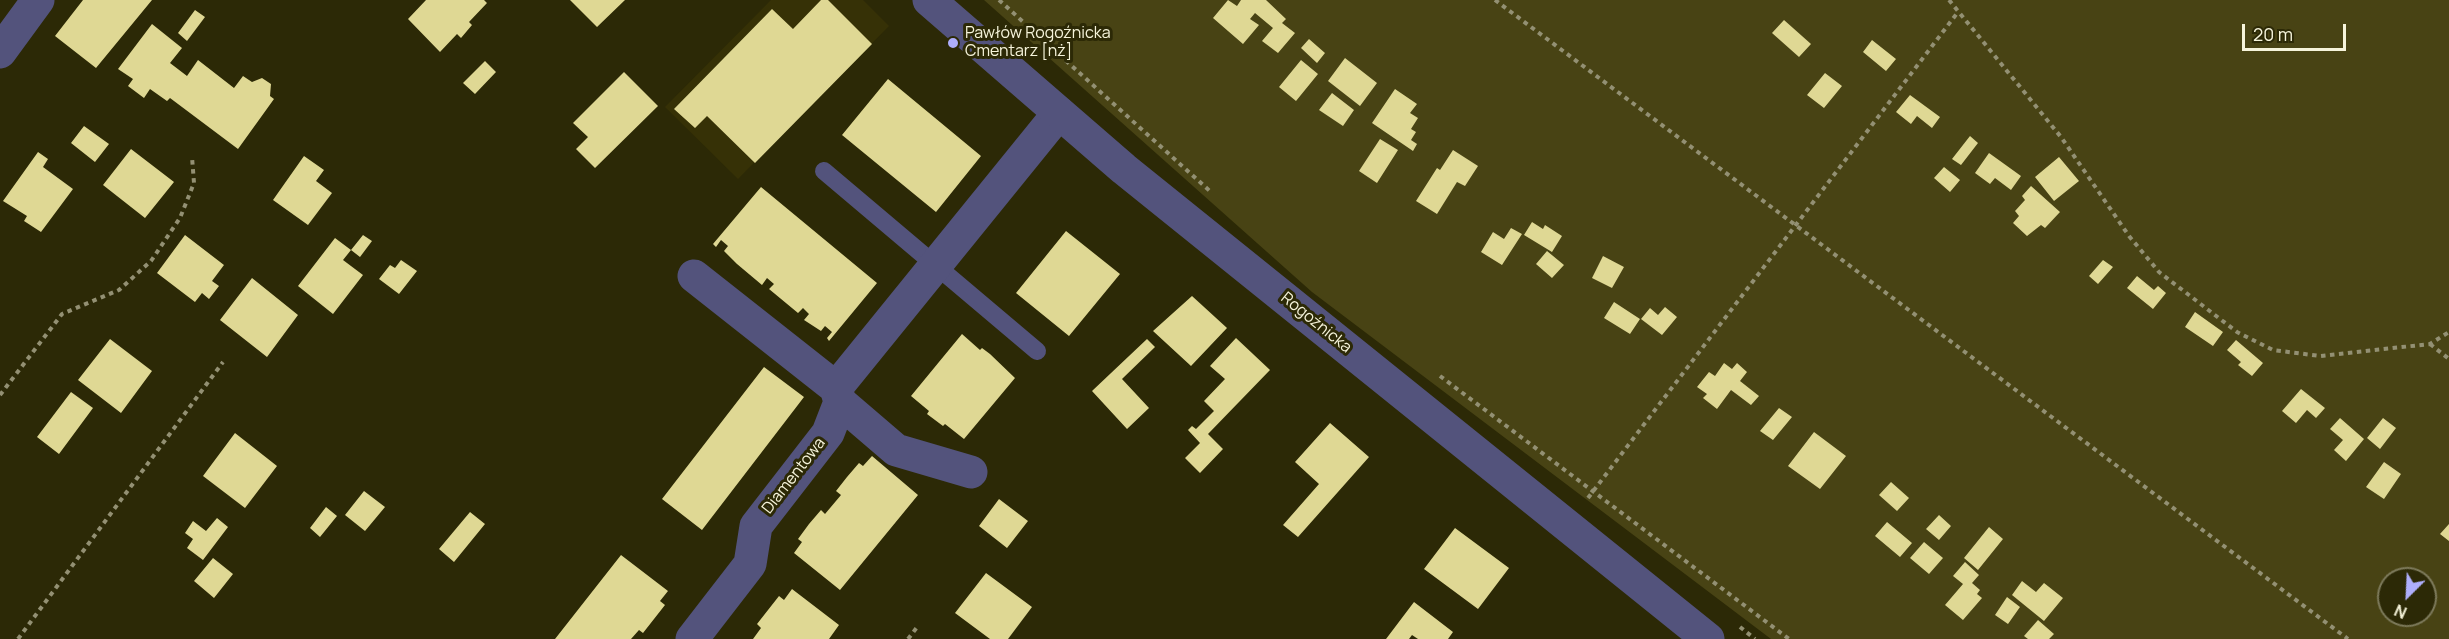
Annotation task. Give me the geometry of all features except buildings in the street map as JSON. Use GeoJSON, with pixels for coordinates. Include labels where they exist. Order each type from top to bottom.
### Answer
{"type":"FeatureCollection","features":[{"type":"Feature","properties":{"kind":"street"},"geometry":{"type":"LineString","coordinates":[[0,52],[38,0]]}},
{"type":"Feature","properties":{"kind":"street","name":"Rogoźnicka"},"geometry":{"type":"LineString","coordinates":[[929,0],[1124,169],[1708,639]]}},
{"type":"Feature","properties":{"kind":"street","name":"Diamentowa"},"geometry":{"type":"LineString","coordinates":[[692,639],[750,564],[756,526],[828,433],[838,395],[934,265],[1059,113]]}},
{"type":"Feature","properties":{"kind":"street"},"geometry":{"type":"LineString","coordinates":[[694,276],[838,395],[896,450],[971,472]]}},
{"type":"Feature","properties":{"kind":"lane"},"geometry":{"type":"LineString","coordinates":[[824,171],[1037,351]]}},
{"type":"Feature","properties":{"kind":"path"},"geometry":{"type":"LineString","coordinates":[[999,0],[1214,194]]}},
{"type":"Feature","properties":{"kind":"path"},"geometry":{"type":"LineString","coordinates":[[1495,0],[2348,639]]}},
{"type":"Feature","properties":{"kind":"path"},"geometry":{"type":"LineString","coordinates":[[1949,0],[2061,137],[2129,236],[2159,272],[2236,332],[2272,351],[2320,356],[2430,344],[2449,332]]}},
{"type":"Feature","properties":{"kind":"path"},"geometry":{"type":"LineString","coordinates":[[1569,526],[1593,490],[1794,223],[1958,12]]}},
{"type":"Feature","properties":{"kind":"path"},"geometry":{"type":"LineString","coordinates":[[0,395],[62,314],[119,290],[151,261],[180,218],[194,183],[192,157]]}},
{"type":"Feature","properties":{"kind":"path"},"geometry":{"type":"LineString","coordinates":[[2430,344],[2449,358]]}},
{"type":"Feature","properties":{"kind":"path"},"geometry":{"type":"LineString","coordinates":[[18,639],[223,362]]}},
{"type":"Feature","properties":{"kind":"path"},"geometry":{"type":"LineString","coordinates":[[1431,369],[1790,639]]}},
{"type":"Feature","properties":{"kind":"path"},"geometry":{"type":"LineString","coordinates":[[908,639],[918,626]]}},
{"type":"Feature","properties":{"kind":"shaded area"},"geometry":{"type":"Polygon","coordinates":[[[771,0],[863,0],[889,26],[738,179],[665,107],[771,0]]]}},
{"type":"Feature","properties":{"kind":"shaded area"},"geometry":{"type":"Polygon","coordinates":[[[984,0],[2449,0],[2449,639],[1771,639],[1312,292],[984,0]]]}},
{"type":"Feature","properties":{"kind":"place","name":"Pawłów Rogoźnicka Cmentarz [nż]"},"geometry":{"type":"Point","coordinates":[953,43]}}]}
